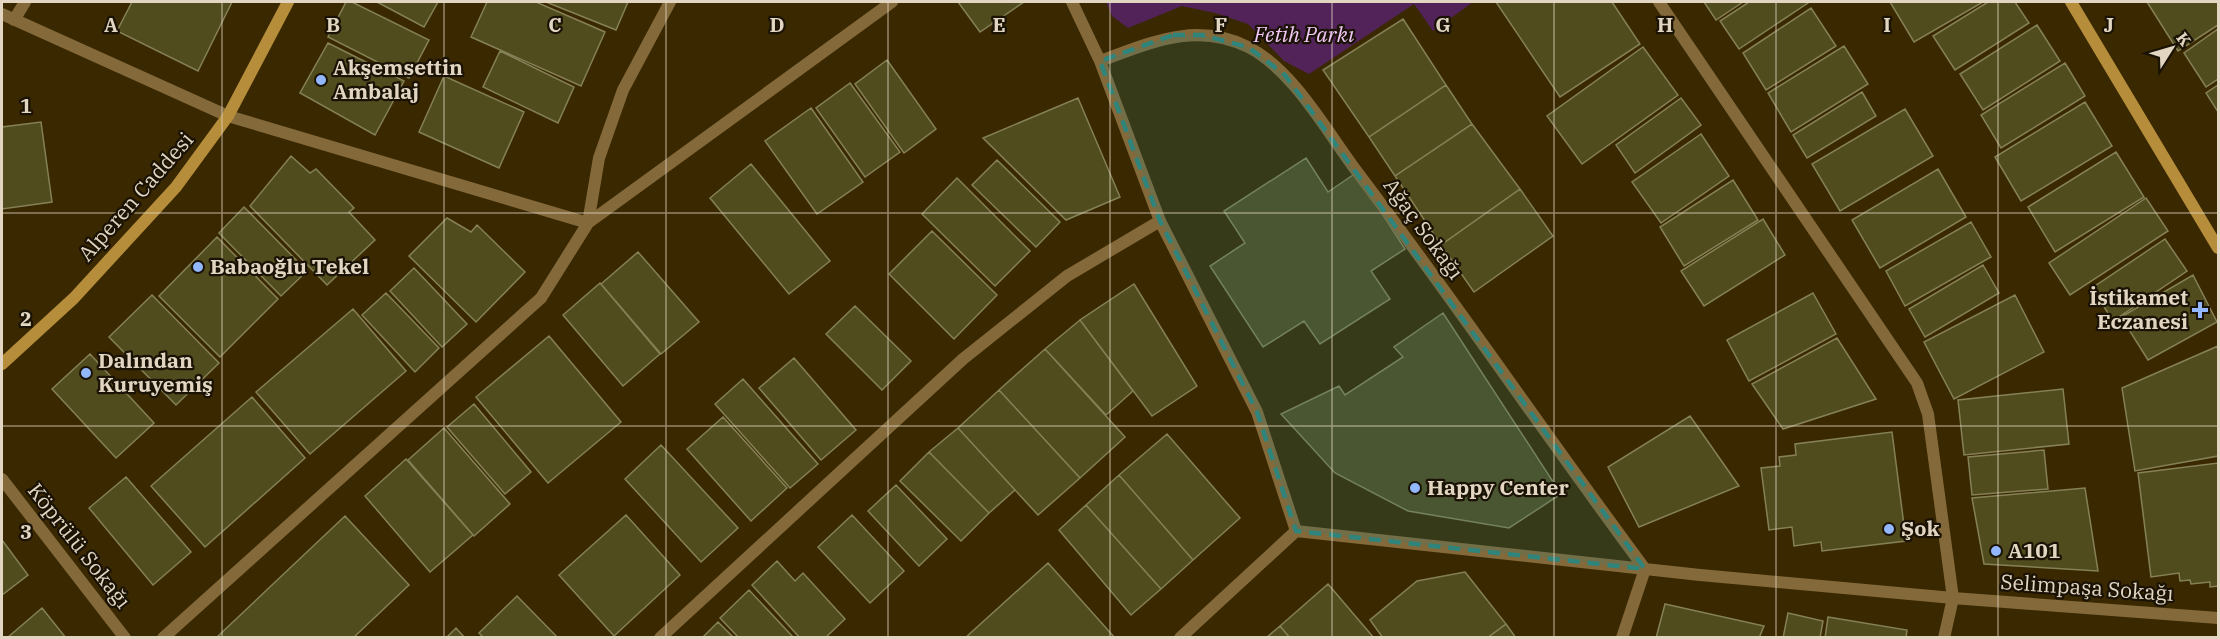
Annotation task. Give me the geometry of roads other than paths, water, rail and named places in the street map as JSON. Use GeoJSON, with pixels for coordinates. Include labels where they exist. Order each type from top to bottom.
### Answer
{"type":"FeatureCollection","features":[{"type":"Feature","properties":{"kind":"street"},"geometry":{"type":"LineString","coordinates":[[14,20],[25,2]]}},
{"type":"Feature","properties":{"kind":"street","name":"Alperen Caddesi"},"geometry":{"type":"LineString","coordinates":[[2,364],[74,298],[176,187],[228,116],[288,2]]}},
{"type":"Feature","properties":{"kind":"street"},"geometry":{"type":"LineString","coordinates":[[588,223],[599,158],[619,102],[670,2]]}},
{"type":"Feature","properties":{"kind":"street"},"geometry":{"type":"LineString","coordinates":[[163,638],[541,298],[588,223],[892,2]]}},
{"type":"Feature","properties":{"kind":"street"},"geometry":{"type":"LineString","coordinates":[[1072,2],[1100,61],[1160,221],[1257,412],[1296,531],[1180,638]]}},
{"type":"Feature","properties":{"kind":"street"},"geometry":{"type":"LineString","coordinates":[[1659,2],[1917,383],[1928,414],[1953,598],[1944,638]]}},
{"type":"Feature","properties":{"kind":"street"},"geometry":{"type":"LineString","coordinates":[[2071,2],[2218,248]]}},
{"type":"Feature","properties":{"kind":"street"},"geometry":{"type":"LineString","coordinates":[[2,14],[228,116],[588,223]]}},
{"type":"Feature","properties":{"kind":"street","name":"Ağaç Sokağı"},"geometry":{"type":"LineString","coordinates":[[1100,61],[1173,35],[1202,35],[1248,47],[1285,75],[1408,239],[1526,408],[1645,569]]}},
{"type":"Feature","properties":{"kind":"street"},"geometry":{"type":"LineString","coordinates":[[660,638],[963,359],[1067,276],[1160,221]]}},
{"type":"Feature","properties":{"kind":"street","name":"Köprülü Sokağı"},"geometry":{"type":"LineString","coordinates":[[2,479],[125,638]]}},
{"type":"Feature","properties":{"kind":"street","name":"Selimpaşa Sokağı"},"geometry":{"type":"LineString","coordinates":[[1296,531],[1645,569],[1953,598],[2218,618]]}},
{"type":"Feature","properties":{"kind":"street"},"geometry":{"type":"LineString","coordinates":[[1622,638],[1645,569]]}},
{"type":"Feature","properties":{"kind":"place","name":"Akşemsettin Ambalaj"},"geometry":{"type":"Point","coordinates":[321,80]}},
{"type":"Feature","properties":{"kind":"place","name":"Babaoğlu Tekel"},"geometry":{"type":"Point","coordinates":[198,267]}},
{"type":"Feature","properties":{"kind":"place","name":"İstikamet Eczanesi"},"geometry":{"type":"Point","coordinates":[2200,310]}},
{"type":"Feature","properties":{"kind":"place","name":"Dalından Kuruyemiş"},"geometry":{"type":"Point","coordinates":[86,373]}},
{"type":"Feature","properties":{"kind":"place","name":"Happy Center"},"geometry":{"type":"Point","coordinates":[1415,488]}},
{"type":"Feature","properties":{"kind":"place","name":"Şok"},"geometry":{"type":"Point","coordinates":[1889,529]}},
{"type":"Feature","properties":{"kind":"place","name":"A101"},"geometry":{"type":"Point","coordinates":[1996,551]}},
{"type":"Feature","properties":{"kind":"park label","name":"Fetih Parkı"},"geometry":{"type":"Point","coordinates":[1304,35]}}]}
